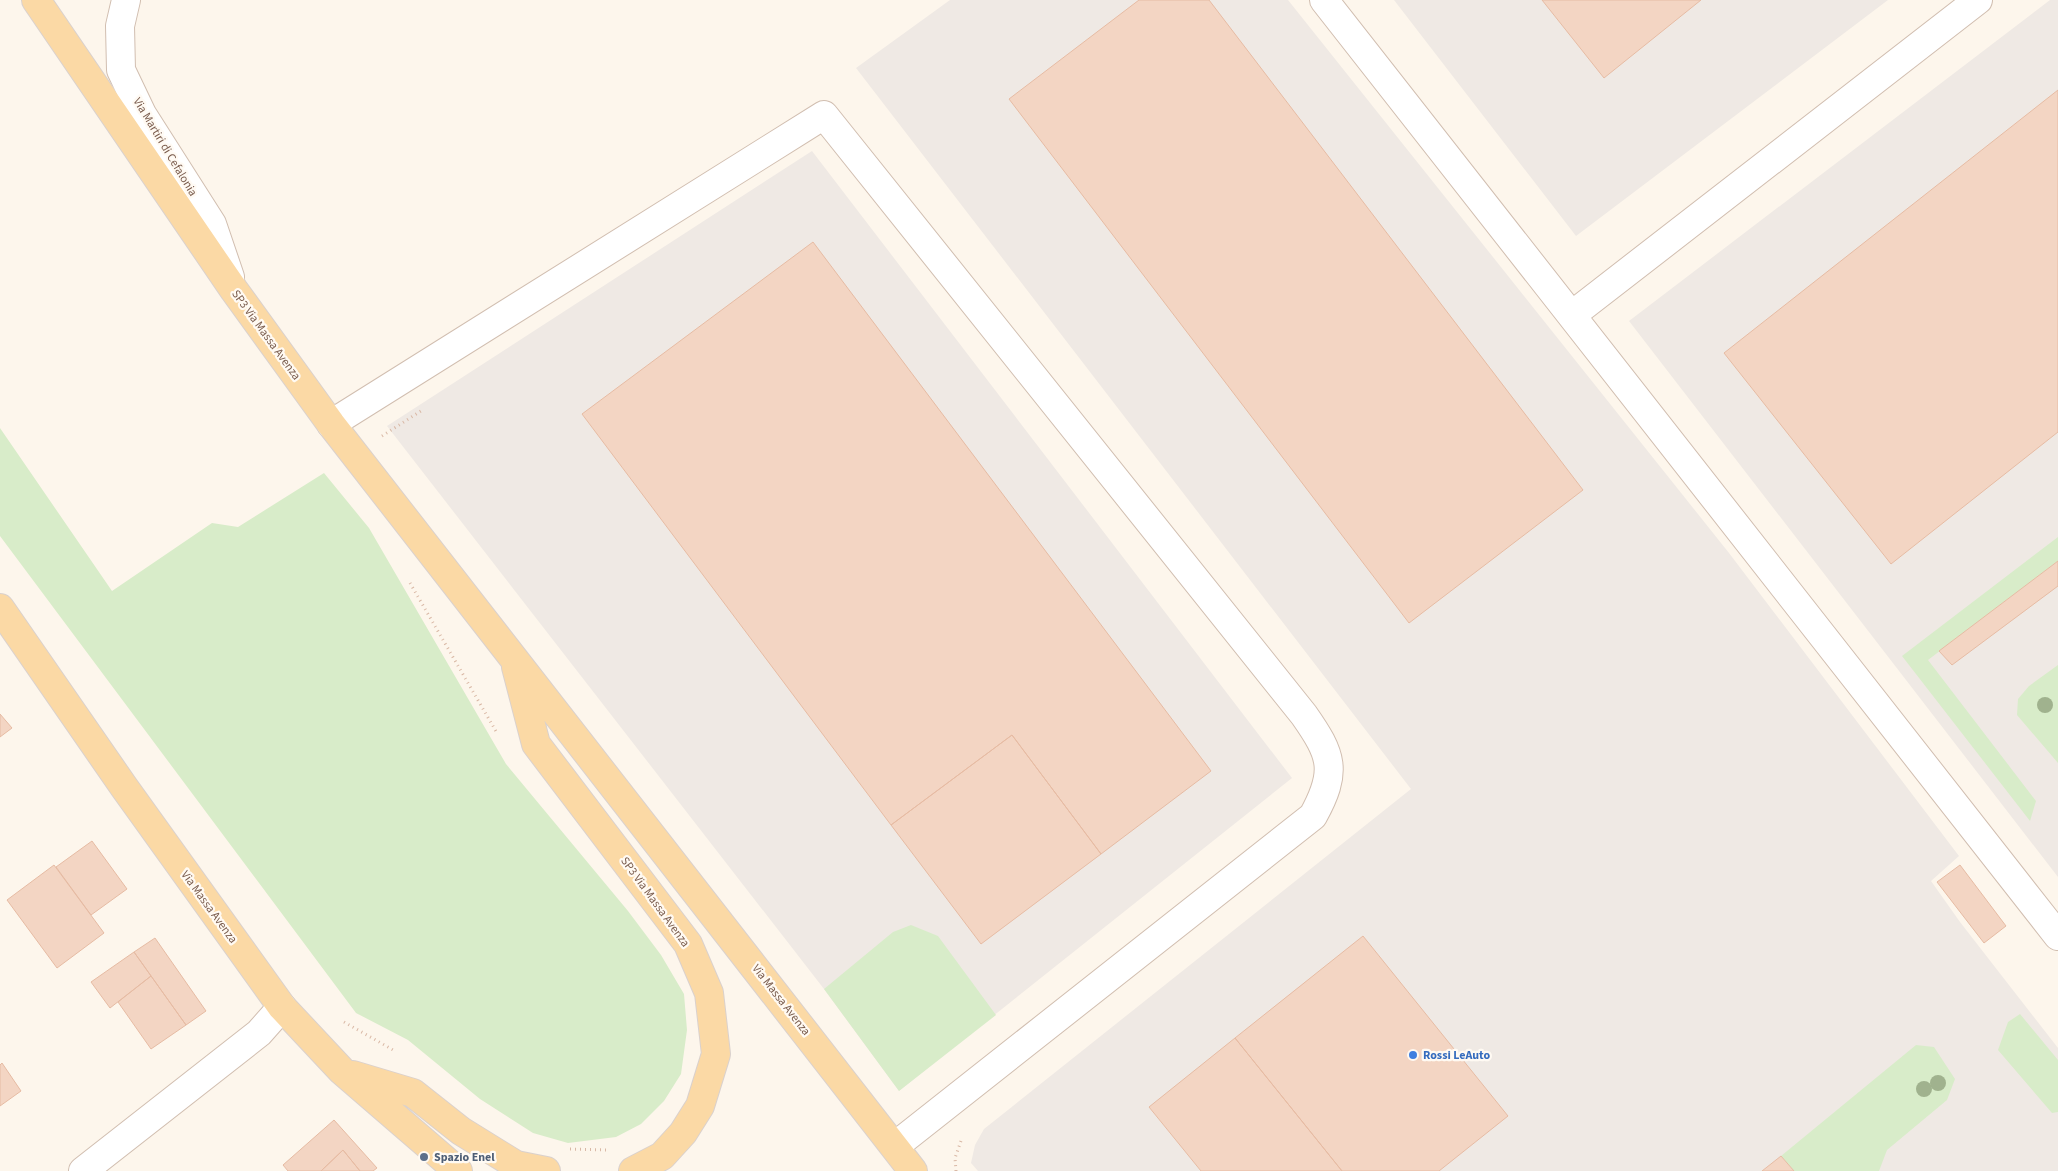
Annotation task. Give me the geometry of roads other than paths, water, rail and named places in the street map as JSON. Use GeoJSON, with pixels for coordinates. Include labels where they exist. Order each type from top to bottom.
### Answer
{"type":"FeatureCollection","features":[{"type":"Feature","properties":{"kind":"main road","name":"SP3 Via Massa Avenza"},"geometry":{"type":"LineString","coordinates":[[36,0],[234,290],[331,424],[649,830]]}},
{"type":"Feature","properties":{"kind":"main road","name":"Via Massa Avenza"},"geometry":{"type":"LineString","coordinates":[[3,619],[282,1007],[342,1071],[458,1171]]}},
{"type":"Feature","properties":{"kind":"main road","name":"SP3 Via Massa Avenza"},"geometry":{"type":"LineString","coordinates":[[514,657],[536,744],[688,944],[709,993],[716,1054],[700,1106],[683,1133],[662,1156],[633,1171]]}},
{"type":"Feature","properties":{"kind":"main road","name":"Via Massa Avenza"},"geometry":{"type":"LineString","coordinates":[[649,830],[913,1171]]}},
{"type":"Feature","properties":{"kind":"main road"},"geometry":{"type":"LineString","coordinates":[[342,1071],[381,1126],[431,1171]]}},
{"type":"Feature","properties":{"kind":"main road"},"geometry":{"type":"LineString","coordinates":[[342,1071],[413,1093],[460,1131],[516,1165],[546,1171]]}},
{"type":"Feature","properties":{"kind":"street","name":"Via Martiri di Cefalonia"},"geometry":{"type":"LineString","coordinates":[[126,0],[120,26],[121,70],[142,114],[212,224],[234,290]]}},
{"type":"Feature","properties":{"kind":"street"},"geometry":{"type":"LineString","coordinates":[[1324,0],[2058,936]]}},
{"type":"Feature","properties":{"kind":"street"},"geometry":{"type":"LineString","coordinates":[[1572,315],[1978,0]]}},
{"type":"Feature","properties":{"kind":"street"},"geometry":{"type":"LineString","coordinates":[[331,424],[824,115],[1304,715],[1322,740],[1329,764],[1328,781],[1323,798],[1313,816],[895,1146]]}},
{"type":"Feature","properties":{"kind":"street"},"geometry":{"type":"LineString","coordinates":[[84,1171],[258,1033],[282,1007]]}},
{"type":"Feature","properties":{"kind":"place","name":"Rossi LeAuto"},"geometry":{"type":"Point","coordinates":[1413,1055]}},
{"type":"Feature","properties":{"kind":"place","name":"Spazio Enel"},"geometry":{"type":"Point","coordinates":[424,1157]}}]}
